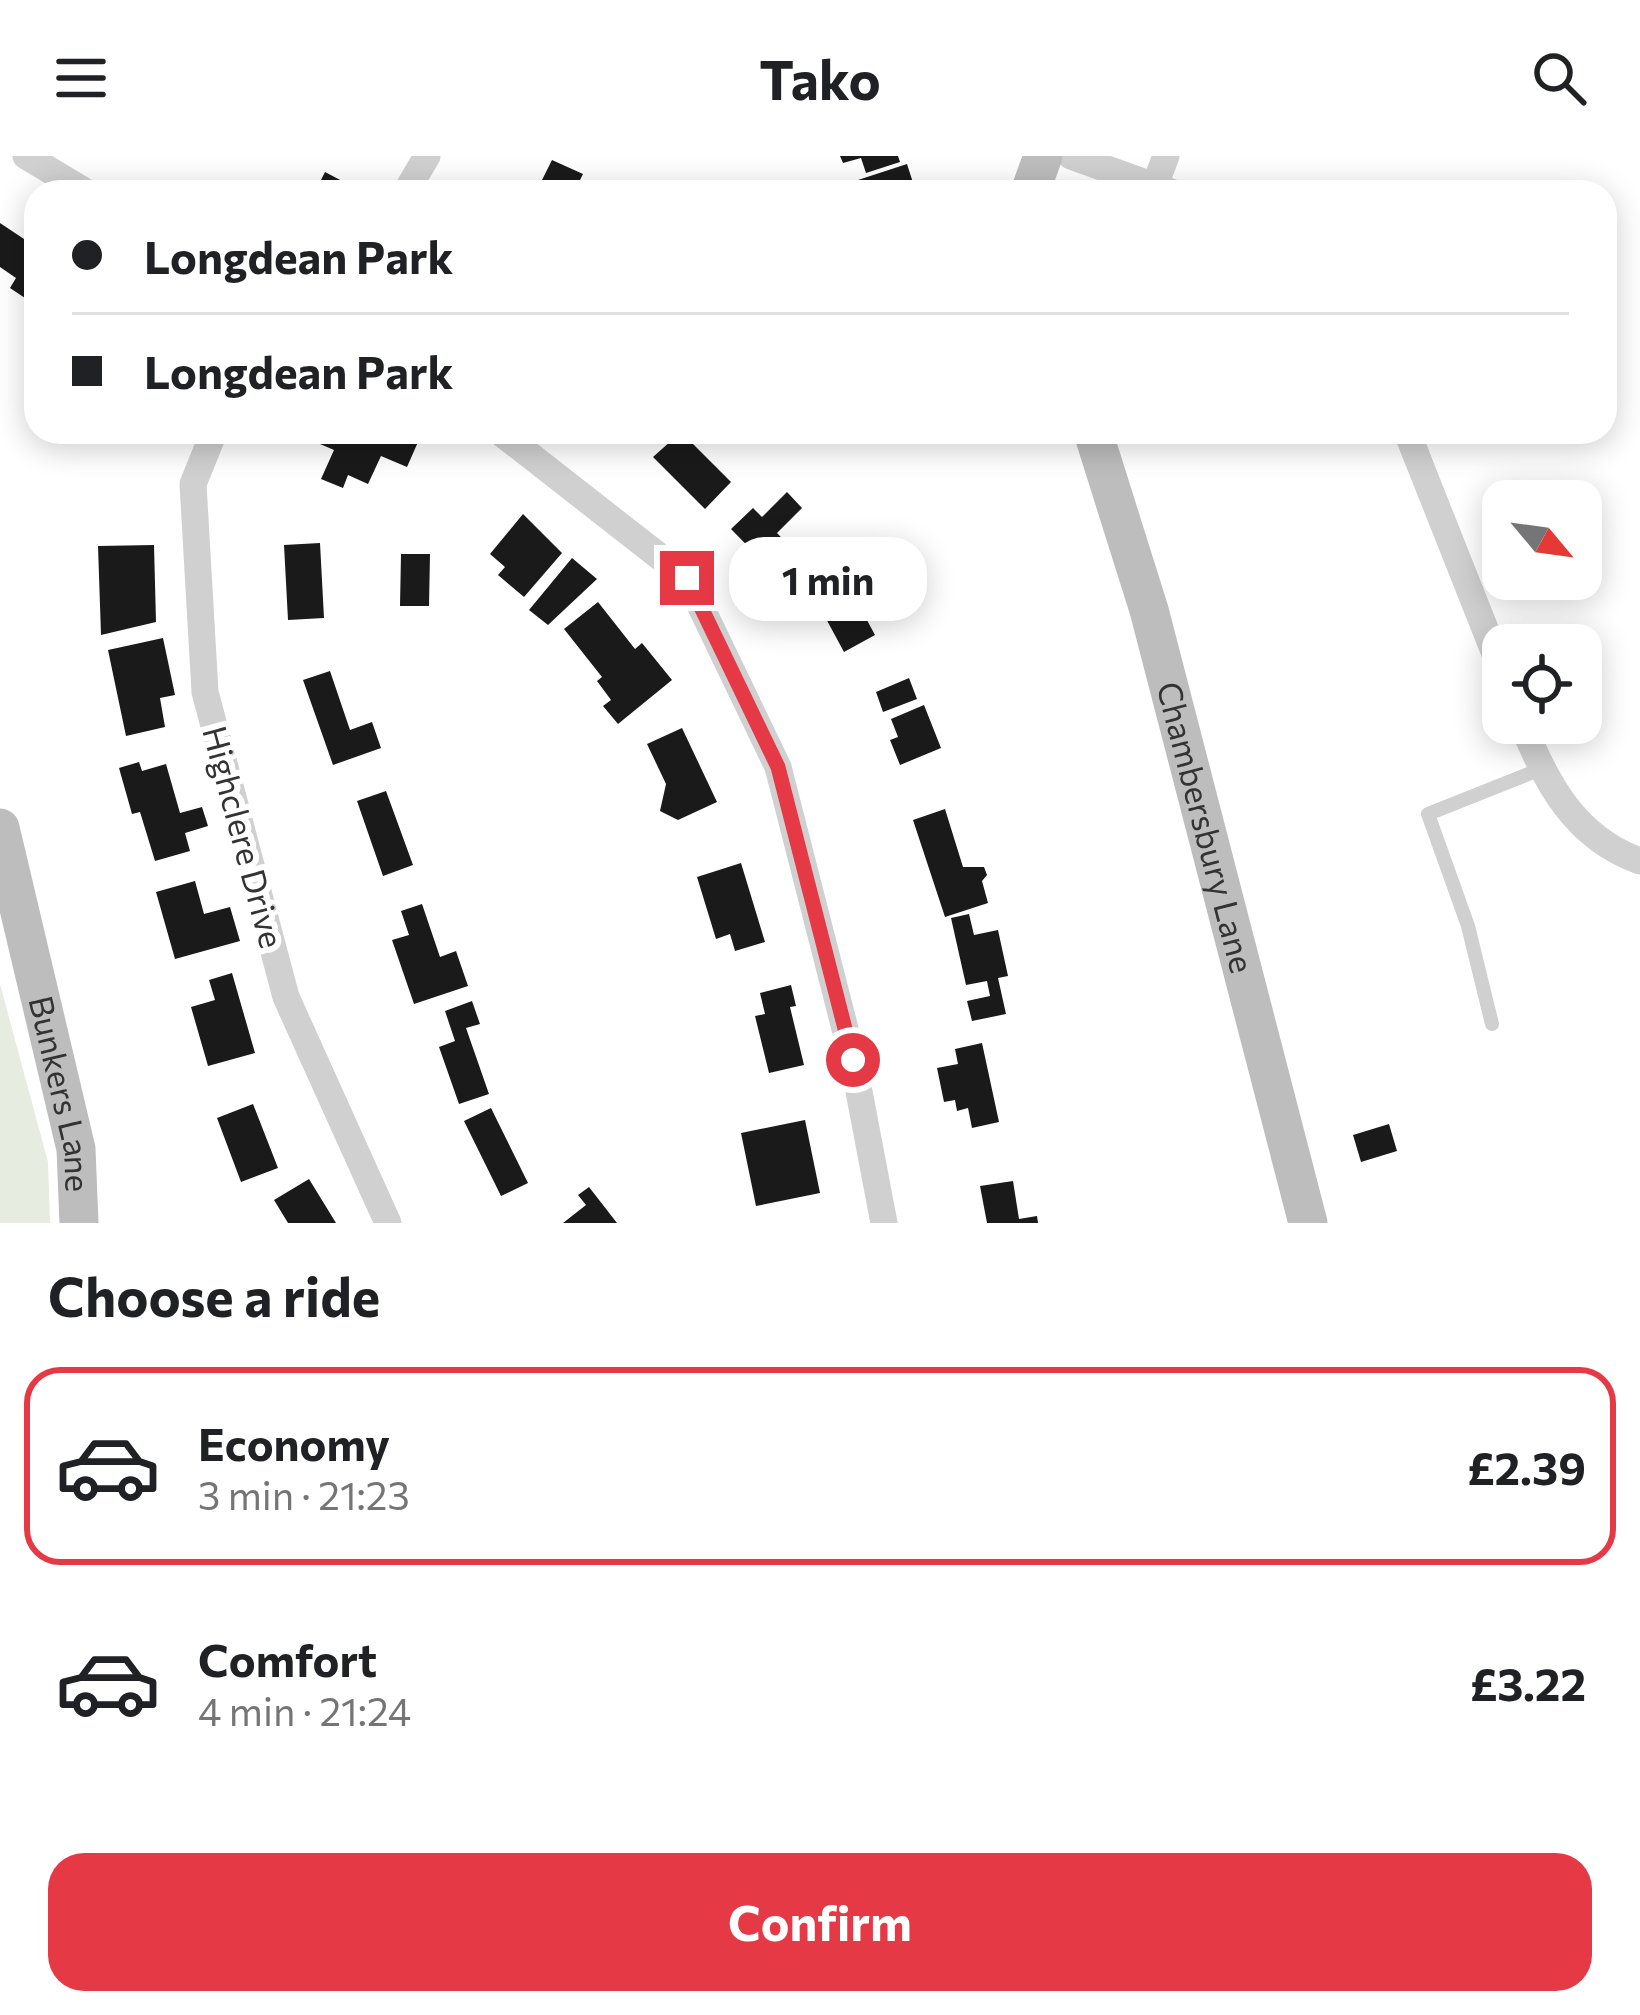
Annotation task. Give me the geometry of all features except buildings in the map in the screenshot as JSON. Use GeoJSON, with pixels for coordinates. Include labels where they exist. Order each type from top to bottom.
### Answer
{"type":"FeatureCollection","features":[{"type":"Feature","properties":{"kind":"street"},"geometry":{"type":"LineString","coordinates":[[26,156],[66,180]]}},
{"type":"Feature","properties":{"kind":"street"},"geometry":{"type":"LineString","coordinates":[[1071,156],[1138,180]]}},
{"type":"Feature","properties":{"kind":"street","name":"Highclere Drive"},"geometry":{"type":"LineString","coordinates":[[209,444],[193,484],[205,692],[286,998],[388,1223]]}},
{"type":"Feature","properties":{"kind":"street"},"geometry":{"type":"LineString","coordinates":[[515,444],[687,578],[778,767],[853,1060],[884,1223]]}},
{"type":"Feature","properties":{"kind":"street","name":"Chambersbury Lane"},"geometry":{"type":"LineString","coordinates":[[1098,444],[1149,610],[1308,1223]]}},
{"type":"Feature","properties":{"kind":"street"},"geometry":{"type":"LineString","coordinates":[[1412,444],[1483,624]]}},
{"type":"Feature","properties":{"kind":"street"},"geometry":{"type":"LineString","coordinates":[[1530,744],[1564,808],[1594,836],[1640,861]]}},
{"type":"Feature","properties":{"kind":"street","name":"Bunkers Lane"},"geometry":{"type":"LineString","coordinates":[[0,828],[76,1149],[79,1223]]}},
{"type":"Feature","properties":{"kind":"lane"},"geometry":{"type":"LineString","coordinates":[[1492,1024],[1468,926],[1428,814],[1540,769]]}},
{"type":"Feature","properties":{"kind":"shaded area"},"geometry":{"type":"Polygon","coordinates":[[[0,984],[48,1162],[50,1223],[0,1223],[0,984]]]}},
{"type":"Feature","properties":{"kind":"route"},"geometry":{"type":"LineString","coordinates":[[687,578],[778,767],[853,1060]]}}]}
